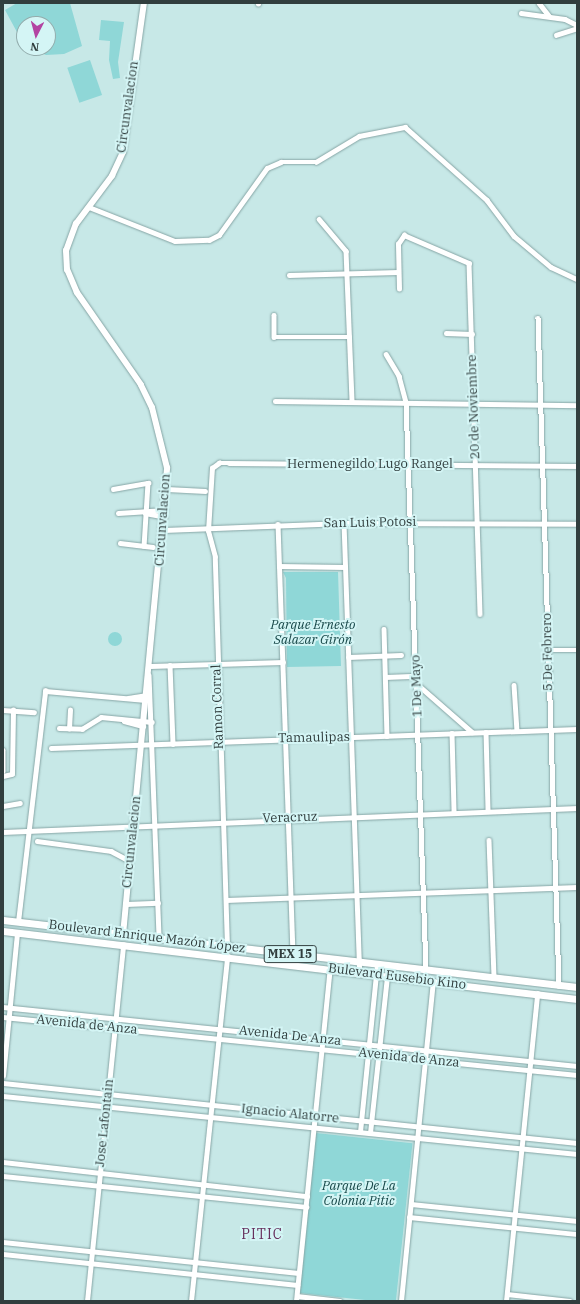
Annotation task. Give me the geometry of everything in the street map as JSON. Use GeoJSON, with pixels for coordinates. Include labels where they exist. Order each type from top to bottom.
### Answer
{"type":"FeatureCollection","features":[{"type":"Feature","properties":{"kind":"main road","name":"Boulevard Enrique Mazón López"},"geometry":{"type":"LineString","coordinates":[[3,920],[577,988]]}},
{"type":"Feature","properties":{"kind":"main road","name":"Bulevard Eusebio Kino"},"geometry":{"type":"LineString","coordinates":[[3,931],[227,956],[375,976],[577,999]]}},
{"type":"Feature","properties":{"kind":"street","name":"Circunvalacion"},"geometry":{"type":"LineString","coordinates":[[123,935],[164,530],[167,490],[165,450],[149,402],[77,293],[67,270],[70,236],[112,176],[123,152],[144,3]]}},
{"type":"Feature","properties":{"kind":"street"},"geometry":{"type":"LineString","coordinates":[[539,3],[549,16]]}},
{"type":"Feature","properties":{"kind":"street"},"geometry":{"type":"LineString","coordinates":[[521,13],[569,20],[577,25]]}},
{"type":"Feature","properties":{"kind":"street"},"geometry":{"type":"LineString","coordinates":[[556,35],[577,28]]}},
{"type":"Feature","properties":{"kind":"street"},"geometry":{"type":"LineString","coordinates":[[89,207],[175,240],[209,240],[219,235],[266,168],[281,162],[316,162],[359,136],[404,127],[486,200],[514,236],[551,267],[577,279]]}},
{"type":"Feature","properties":{"kind":"street"},"geometry":{"type":"LineString","coordinates":[[319,220],[346,251],[352,402]]}},
{"type":"Feature","properties":{"kind":"street","name":"20 de Noviembre"},"geometry":{"type":"LineString","coordinates":[[398,272],[400,239],[404,235],[412,237],[469,263],[480,614]]}},
{"type":"Feature","properties":{"kind":"street"},"geometry":{"type":"LineString","coordinates":[[290,274],[398,272],[399,289]]}},
{"type":"Feature","properties":{"kind":"street"},"geometry":{"type":"LineString","coordinates":[[274,315],[274,337],[350,337]]}},
{"type":"Feature","properties":{"kind":"street","name":"5 De Febrero"},"geometry":{"type":"LineString","coordinates":[[538,318],[559,986]]}},
{"type":"Feature","properties":{"kind":"street"},"geometry":{"type":"LineString","coordinates":[[446,333],[472,334]]}},
{"type":"Feature","properties":{"kind":"street","name":"1 De Mayo"},"geometry":{"type":"LineString","coordinates":[[386,354],[399,376],[406,402],[412,522],[426,970]]}},
{"type":"Feature","properties":{"kind":"street"},"geometry":{"type":"LineString","coordinates":[[275,401],[577,405]]}},
{"type":"Feature","properties":{"kind":"street","name":"Hermenegildo Lugo Rangel"},"geometry":{"type":"LineString","coordinates":[[212,468],[220,463],[542,464],[577,466]]}},
{"type":"Feature","properties":{"kind":"street","name":"Ramon Corral"},"geometry":{"type":"LineString","coordinates":[[212,468],[210,525],[208,531],[215,556],[219,742],[228,947]]}},
{"type":"Feature","properties":{"kind":"street"},"geometry":{"type":"LineString","coordinates":[[113,489],[144,482],[149,485],[144,546]]}},
{"type":"Feature","properties":{"kind":"street"},"geometry":{"type":"LineString","coordinates":[[167,490],[205,491]]}},
{"type":"Feature","properties":{"kind":"street"},"geometry":{"type":"LineString","coordinates":[[118,513],[142,512],[148,509],[165,513]]}},
{"type":"Feature","properties":{"kind":"street"},"geometry":{"type":"LineString","coordinates":[[142,512],[147,515],[165,513]]}},
{"type":"Feature","properties":{"kind":"street"},"geometry":{"type":"LineString","coordinates":[[344,522],[350,737],[355,816],[360,973]]}},
{"type":"Feature","properties":{"kind":"street","name":"San Luis Potosi"},"geometry":{"type":"LineString","coordinates":[[164,530],[210,525],[344,522],[577,524]]}},
{"type":"Feature","properties":{"kind":"street"},"geometry":{"type":"LineString","coordinates":[[278,524],[293,954]]}},
{"type":"Feature","properties":{"kind":"street"},"geometry":{"type":"LineString","coordinates":[[120,543],[153,547]]}},
{"type":"Feature","properties":{"kind":"street"},"geometry":{"type":"LineString","coordinates":[[279,566],[345,567]]}},
{"type":"Feature","properties":{"kind":"street"},"geometry":{"type":"LineString","coordinates":[[384,629],[387,736]]}},
{"type":"Feature","properties":{"kind":"street"},"geometry":{"type":"LineString","coordinates":[[549,650],[577,650]]}},
{"type":"Feature","properties":{"kind":"street"},"geometry":{"type":"LineString","coordinates":[[348,657],[401,655]]}},
{"type":"Feature","properties":{"kind":"street"},"geometry":{"type":"LineString","coordinates":[[159,939],[150,669],[170,665],[283,662]]}},
{"type":"Feature","properties":{"kind":"street"},"geometry":{"type":"LineString","coordinates":[[170,665],[173,744]]}},
{"type":"Feature","properties":{"kind":"street"},"geometry":{"type":"LineString","coordinates":[[385,677],[417,676]]}},
{"type":"Feature","properties":{"kind":"street"},"geometry":{"type":"LineString","coordinates":[[417,684],[472,732]]}},
{"type":"Feature","properties":{"kind":"street"},"geometry":{"type":"LineString","coordinates":[[514,685],[517,731]]}},
{"type":"Feature","properties":{"kind":"street"},"geometry":{"type":"LineString","coordinates":[[18,922],[45,691],[128,698],[146,697]]}},
{"type":"Feature","properties":{"kind":"street"},"geometry":{"type":"LineString","coordinates":[[3,710],[34,712]]}},
{"type":"Feature","properties":{"kind":"street"},"geometry":{"type":"LineString","coordinates":[[3,776],[12,774],[13,710]]}},
{"type":"Feature","properties":{"kind":"street"},"geometry":{"type":"LineString","coordinates":[[69,729],[70,710]]}},
{"type":"Feature","properties":{"kind":"street"},"geometry":{"type":"LineString","coordinates":[[59,728],[82,729],[101,717],[144,724],[152,722]]}},
{"type":"Feature","properties":{"kind":"street","name":"Tamaulipas"},"geometry":{"type":"LineString","coordinates":[[51,748],[141,746],[286,738],[577,729]]}},
{"type":"Feature","properties":{"kind":"street"},"geometry":{"type":"LineString","coordinates":[[486,732],[488,810]]}},
{"type":"Feature","properties":{"kind":"street"},"geometry":{"type":"LineString","coordinates":[[452,733],[454,811]]}},
{"type":"Feature","properties":{"kind":"street"},"geometry":{"type":"LineString","coordinates":[[3,750],[3,770]]}},
{"type":"Feature","properties":{"kind":"street"},"geometry":{"type":"LineString","coordinates":[[3,806],[20,803]]}},
{"type":"Feature","properties":{"kind":"street","name":"Veracruz"},"geometry":{"type":"LineString","coordinates":[[3,832],[421,812],[577,808]]}},
{"type":"Feature","properties":{"kind":"street"},"geometry":{"type":"LineString","coordinates":[[489,840],[494,978]]}},
{"type":"Feature","properties":{"kind":"street"},"geometry":{"type":"LineString","coordinates":[[37,841],[111,851],[130,861]]}},
{"type":"Feature","properties":{"kind":"street"},"geometry":{"type":"LineString","coordinates":[[226,900],[291,899],[357,895],[577,887]]}},
{"type":"Feature","properties":{"kind":"street"},"geometry":{"type":"LineString","coordinates":[[126,904],[158,903]]}},
{"type":"Feature","properties":{"kind":"street"},"geometry":{"type":"LineString","coordinates":[[3,1076],[6,1017],[9,1008],[17,933]]}},
{"type":"Feature","properties":{"kind":"street","name":"Jose Lafontain"},"geometry":{"type":"LineString","coordinates":[[87,1301],[123,945]]}},
{"type":"Feature","properties":{"kind":"street"},"geometry":{"type":"LineString","coordinates":[[191,1301],[227,956]]}},
{"type":"Feature","properties":{"kind":"street"},"geometry":{"type":"LineString","coordinates":[[360,1132],[377,964]]}},
{"type":"Feature","properties":{"kind":"street"},"geometry":{"type":"LineString","coordinates":[[370,1133],[388,966]]}},
{"type":"Feature","properties":{"kind":"street"},"geometry":{"type":"LineString","coordinates":[[330,969],[296,1299],[340,1301]]}},
{"type":"Feature","properties":{"kind":"street"},"geometry":{"type":"LineString","coordinates":[[401,1301],[432,982]]}},
{"type":"Feature","properties":{"kind":"street"},"geometry":{"type":"LineString","coordinates":[[506,1301],[522,1137],[532,1061],[537,994]]}},
{"type":"Feature","properties":{"kind":"street","name":"Avenida De Anza"},"geometry":{"type":"LineString","coordinates":[[3,1007],[380,1046],[426,1049],[577,1066]]}},
{"type":"Feature","properties":{"kind":"street"},"geometry":{"type":"LineString","coordinates":[[40,1020],[41,1011]]}},
{"type":"Feature","properties":{"kind":"street","name":"Avenida de Anza"},"geometry":{"type":"LineString","coordinates":[[6,1017],[577,1075]]}},
{"type":"Feature","properties":{"kind":"street","name":"Ignacio Alatorre"},"geometry":{"type":"LineString","coordinates":[[3,1083],[577,1143]]}},
{"type":"Feature","properties":{"kind":"street","name":"Ignacio Alatorre"},"geometry":{"type":"LineString","coordinates":[[3,1096],[314,1126],[577,1154]]}},
{"type":"Feature","properties":{"kind":"street"},"geometry":{"type":"LineString","coordinates":[[3,1162],[307,1196]]}},
{"type":"Feature","properties":{"kind":"street"},"geometry":{"type":"LineString","coordinates":[[3,1176],[306,1207]]}},
{"type":"Feature","properties":{"kind":"street"},"geometry":{"type":"LineString","coordinates":[[411,1204],[577,1220]]}},
{"type":"Feature","properties":{"kind":"street"},"geometry":{"type":"LineString","coordinates":[[409,1216],[577,1234]]}},
{"type":"Feature","properties":{"kind":"street"},"geometry":{"type":"LineString","coordinates":[[3,1242],[298,1273]]}},
{"type":"Feature","properties":{"kind":"street"},"geometry":{"type":"LineString","coordinates":[[3,1254],[297,1285]]}},
{"type":"Feature","properties":{"kind":"street"},"geometry":{"type":"LineString","coordinates":[[507,1294],[570,1301]]}},
{"type":"Feature","properties":{"kind":"green space"},"geometry":{"type":"Polygon","coordinates":[[[17,3],[70,3],[82,46],[64,54],[56,54],[56,16],[16,16],[16,30],[5,10],[17,3]]]}},
{"type":"Feature","properties":{"kind":"green space"},"geometry":{"type":"Polygon","coordinates":[[[101,20],[124,22],[118,62],[120,78],[113,79],[109,60],[110,41],[99,40],[101,20]]]}},
{"type":"Feature","properties":{"kind":"green space"},"geometry":{"type":"Polygon","coordinates":[[[90,60],[102,95],[79,103],[67,68],[90,60]]]}},
{"type":"Feature","properties":{"kind":"green space","name":"Parque Ernesto Salazar Girón"},"geometry":{"type":"Polygon","coordinates":[[[283,572],[338,572],[341,666],[287,667],[286,578],[283,572]]]}},
{"type":"Feature","properties":{"kind":"green space"},"geometry":{"type":"Polygon","coordinates":[[[112,632],[118,632],[122,636],[122,642],[118,646],[112,646],[108,642],[108,636],[112,632]]]}},
{"type":"Feature","properties":{"kind":"green space","name":"Parque De La Colonia Pitic"},"geometry":{"type":"Polygon","coordinates":[[[316,1133],[412,1143],[396,1301],[374,1301],[299,1293],[316,1133]]]}},
{"type":"Feature","properties":{"kind":"district","name":"PITIC"},"geometry":{"type":"Point","coordinates":[262,1234]}}]}
